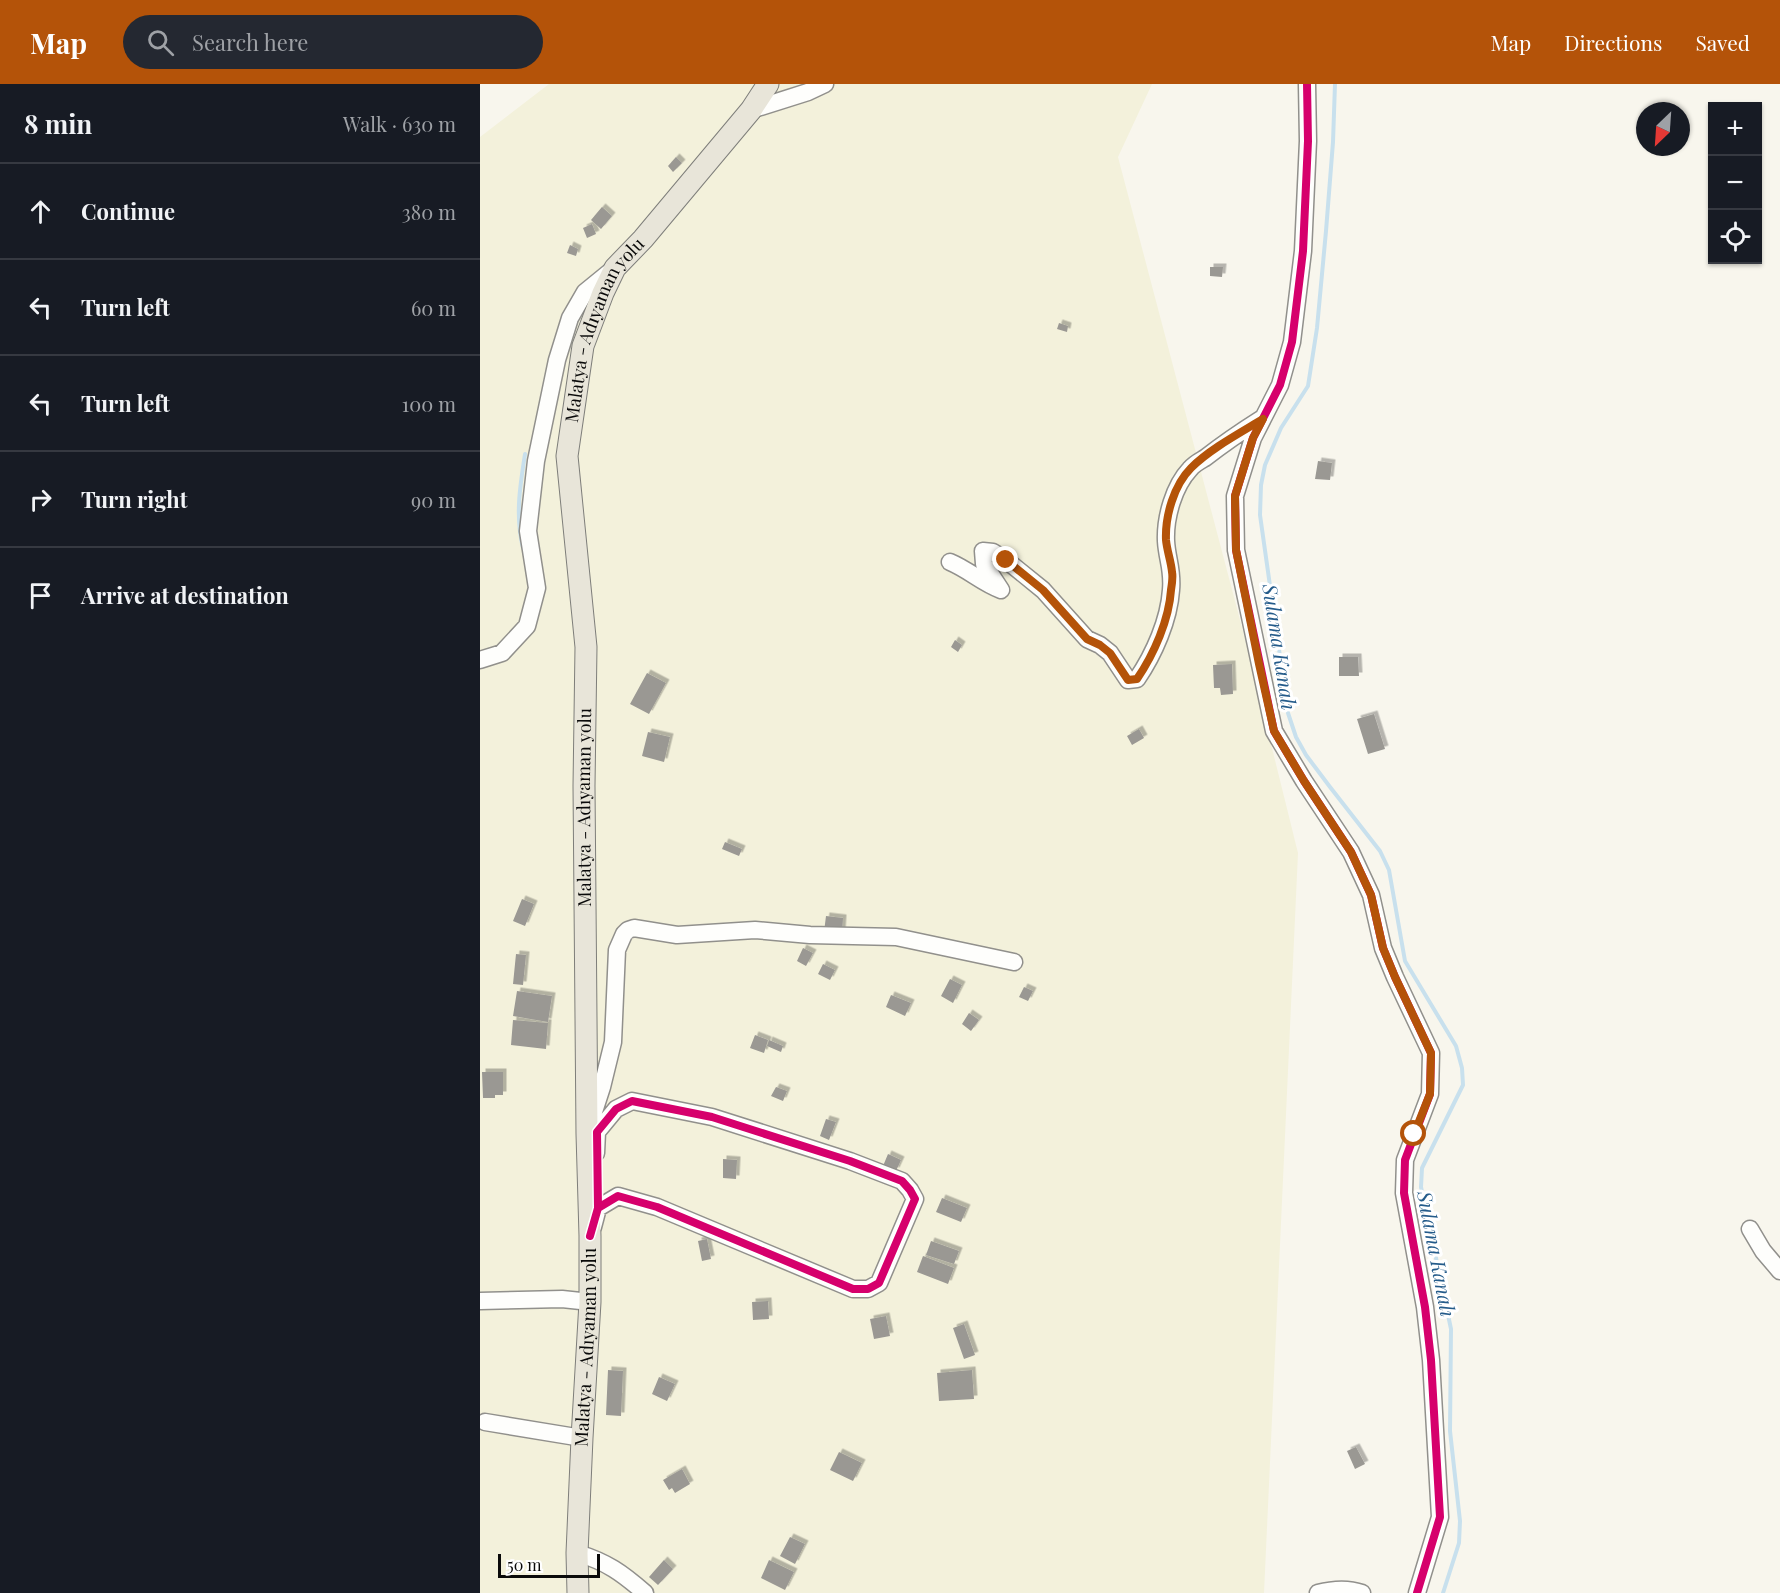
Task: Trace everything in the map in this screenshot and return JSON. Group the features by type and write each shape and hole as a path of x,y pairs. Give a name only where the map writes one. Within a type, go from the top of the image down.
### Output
{"main road":[{"name":"Malatya - Adıyaman yolu","path":"578,1593 577,1553 590,1302 586,1134 584,786 586,647 567,456 583,346 615,268 644,239 751,110 768,84"}],"street":[{"path":"751,110 808,92 825,84"},
{"path":"1307,84 1308,141 1303,251 1292,342 1280,385 1253,438 1235,496 1236,550 1274,731 1351,852 1371,895 1383,948 1431,1053 1430,1094 1405,1160 1404,1193 1425,1307 1431,1360 1440,1518 1417,1593"},
{"path":"480,660 502,652 527,626 537,588 528,531 536,461 557,360 570,318 585,292 615,268"},
{"path":"950,562 1001,590 984,564 983,551 993,552 1043,590 1087,639 1110,653 1128,680 1137,679 1164,624 1171,593 1172,572 1166,540 1169,514 1176,489 1190,468 1227,440 1263,419"},
{"path":"586,1134 602,1087 613,1042 617,950 628,930 634,928 677,935 755,930 810,935 896,937 1014,962"},
{"path":"590,1236 598,1208 597,1132 616,1109 632,1101 712,1117 850,1161 902,1181 915,1199 879,1283 868,1289 854,1289 657,1207 618,1196 598,1208"},
{"path":"1750,1229 1763,1251 1780,1271"},
{"path":"480,1301 562,1299 590,1302"},
{"path":"484,1422 582,1438"},
{"path":"577,1553 594,1558 622,1572 645,1593"},
{"path":"1318,1593 1342,1589 1362,1593"}],"shaded area":[{"path":"549,84 1152,84 1118,157 1244,635 1298,853 1264,1593 480,1593 480,137"}],"building":[{"path":"676,157 682,163 673,172 668,166"},
{"path":"602,207 612,216 601,229 591,220"},
{"path":"592,224 596,234 587,238 583,228"},
{"path":"570,245 578,249 576,256 567,253"},
{"path":"1210,267 1223,267 1222,277 1210,276"},
{"path":"1059,323 1068,326 1067,332 1057,329"},
{"path":"1318,461 1332,463 1330,480 1315,479"},
{"path":"955,640 962,645 958,652 951,647"},
{"path":"1339,657 1358,657 1359,676 1339,676"},
{"path":"1232,664 1233,694 1221,695 1220,688 1214,688 1213,665"},
{"path":"647,673 666,683 649,714 630,704"},
{"path":"1374,714 1385,749 1368,754 1357,719"},
{"path":"1139,729 1144,738 1132,745 1127,736"},
{"path":"648,732 670,737 664,762 642,756"},
{"path":"725,842 742,849 739,856 722,849"},
{"path":"522,899 534,904 525,926 513,921"},
{"path":"826,916 843,918 842,934 824,932"},
{"path":"803,948 813,953 806,966 797,961"},
{"path":"516,954 526,955 523,985 513,984"},
{"path":"823,964 835,970 830,980 818,974"},
{"path":"950,979 962,985 953,1003 941,996"},
{"path":"1024,987 1033,991 1028,1001 1019,997"},
{"path":"517,991 552,996 548,1022 513,1016"},
{"path":"891,995 911,1003 905,1016 886,1007"},
{"path":"969,1013 979,1020 971,1031 962,1024"},
{"path":"513,1020 548,1023 546,1049 511,1045"},
{"path":"755,1035 768,1040 764,1053 750,1048"},
{"path":"769,1040 783,1046 781,1052 767,1046"},
{"path":"482,1072 503,1072 503,1095 483,1098"},
{"path":"776,1087 787,1091 783,1101 771,1096"},
{"path":"826,1119 836,1122 829,1140 820,1136"},
{"path":"888,1154 901,1160 896,1171 883,1166"},
{"path":"723,1159 737,1160 736,1179 723,1178"},
{"path":"942,1198 967,1208 961,1222 936,1212"},
{"path":"707,1239 711,1259 702,1261 698,1241"},
{"path":"931,1241 959,1251 954,1264 926,1255"},
{"path":"923,1256 954,1268 948,1284 917,1272"},
{"path":"768,1301 769,1319 753,1320 752,1302"},
{"path":"886,1316 890,1336 874,1339 870,1319"},
{"path":"964,1324 975,1355 964,1359 953,1328"},
{"path":"608,1370 623,1371 621,1416 606,1415"},
{"path":"972,1370 974,1399 939,1401 937,1373"},
{"path":"659,1377 675,1384 667,1401 652,1394"},
{"path":"1356,1447 1365,1464 1355,1469 1347,1451"},
{"path":"839,1452 862,1463 853,1481 830,1470"},
{"path":"682,1469 690,1484 675,1493 672,1488 669,1490 663,1480"},
{"path":"790,1537 805,1544 795,1564 780,1556"},
{"path":"664,1560 673,1569 658,1585 649,1577"},
{"path":"769,1560 794,1572 785,1590 761,1578"}],"waterway":[{"name":"Sulama Kanalı","path":"1335,84 1326,231 1317,328 1308,386 1281,428 1265,465 1261,485 1260,515 1288,713 1296,737 1306,755 1380,851 1389,870 1405,961 1456,1046 1462,1068 1463,1085 1422,1168 1421,1187 1451,1329 1450,1431 1460,1521 1459,1543 1443,1593"},
{"name":"Sulama Kanalı","path":"523,548 519,513 525,454"}],"cycle path":[{"path":"1307,84 1308,141 1303,251 1292,342 1280,385 1253,438 1235,496 1236,550 1274,731 1351,852 1371,895 1383,948 1431,1053 1430,1094 1405,1160 1404,1193 1425,1307 1431,1360 1440,1517 1417,1593"},
{"path":"590,1236 598,1208 618,1196 657,1207 853,1289 868,1289 879,1283 915,1199 902,1181 850,1161 712,1117 632,1101 616,1109 597,1132 598,1208"}],"route":[{"path":"1006,560 1043,590 1087,639 1110,653 1128,680 1137,679 1164,624 1171,593 1172,572 1166,540 1169,514 1176,489 1190,468 1227,440 1263,419 1253,438 1235,496 1236,550 1259,664 1274,731 1351,852 1371,895 1383,948 1431,1053 1430,1094 1414,1134"}]}
